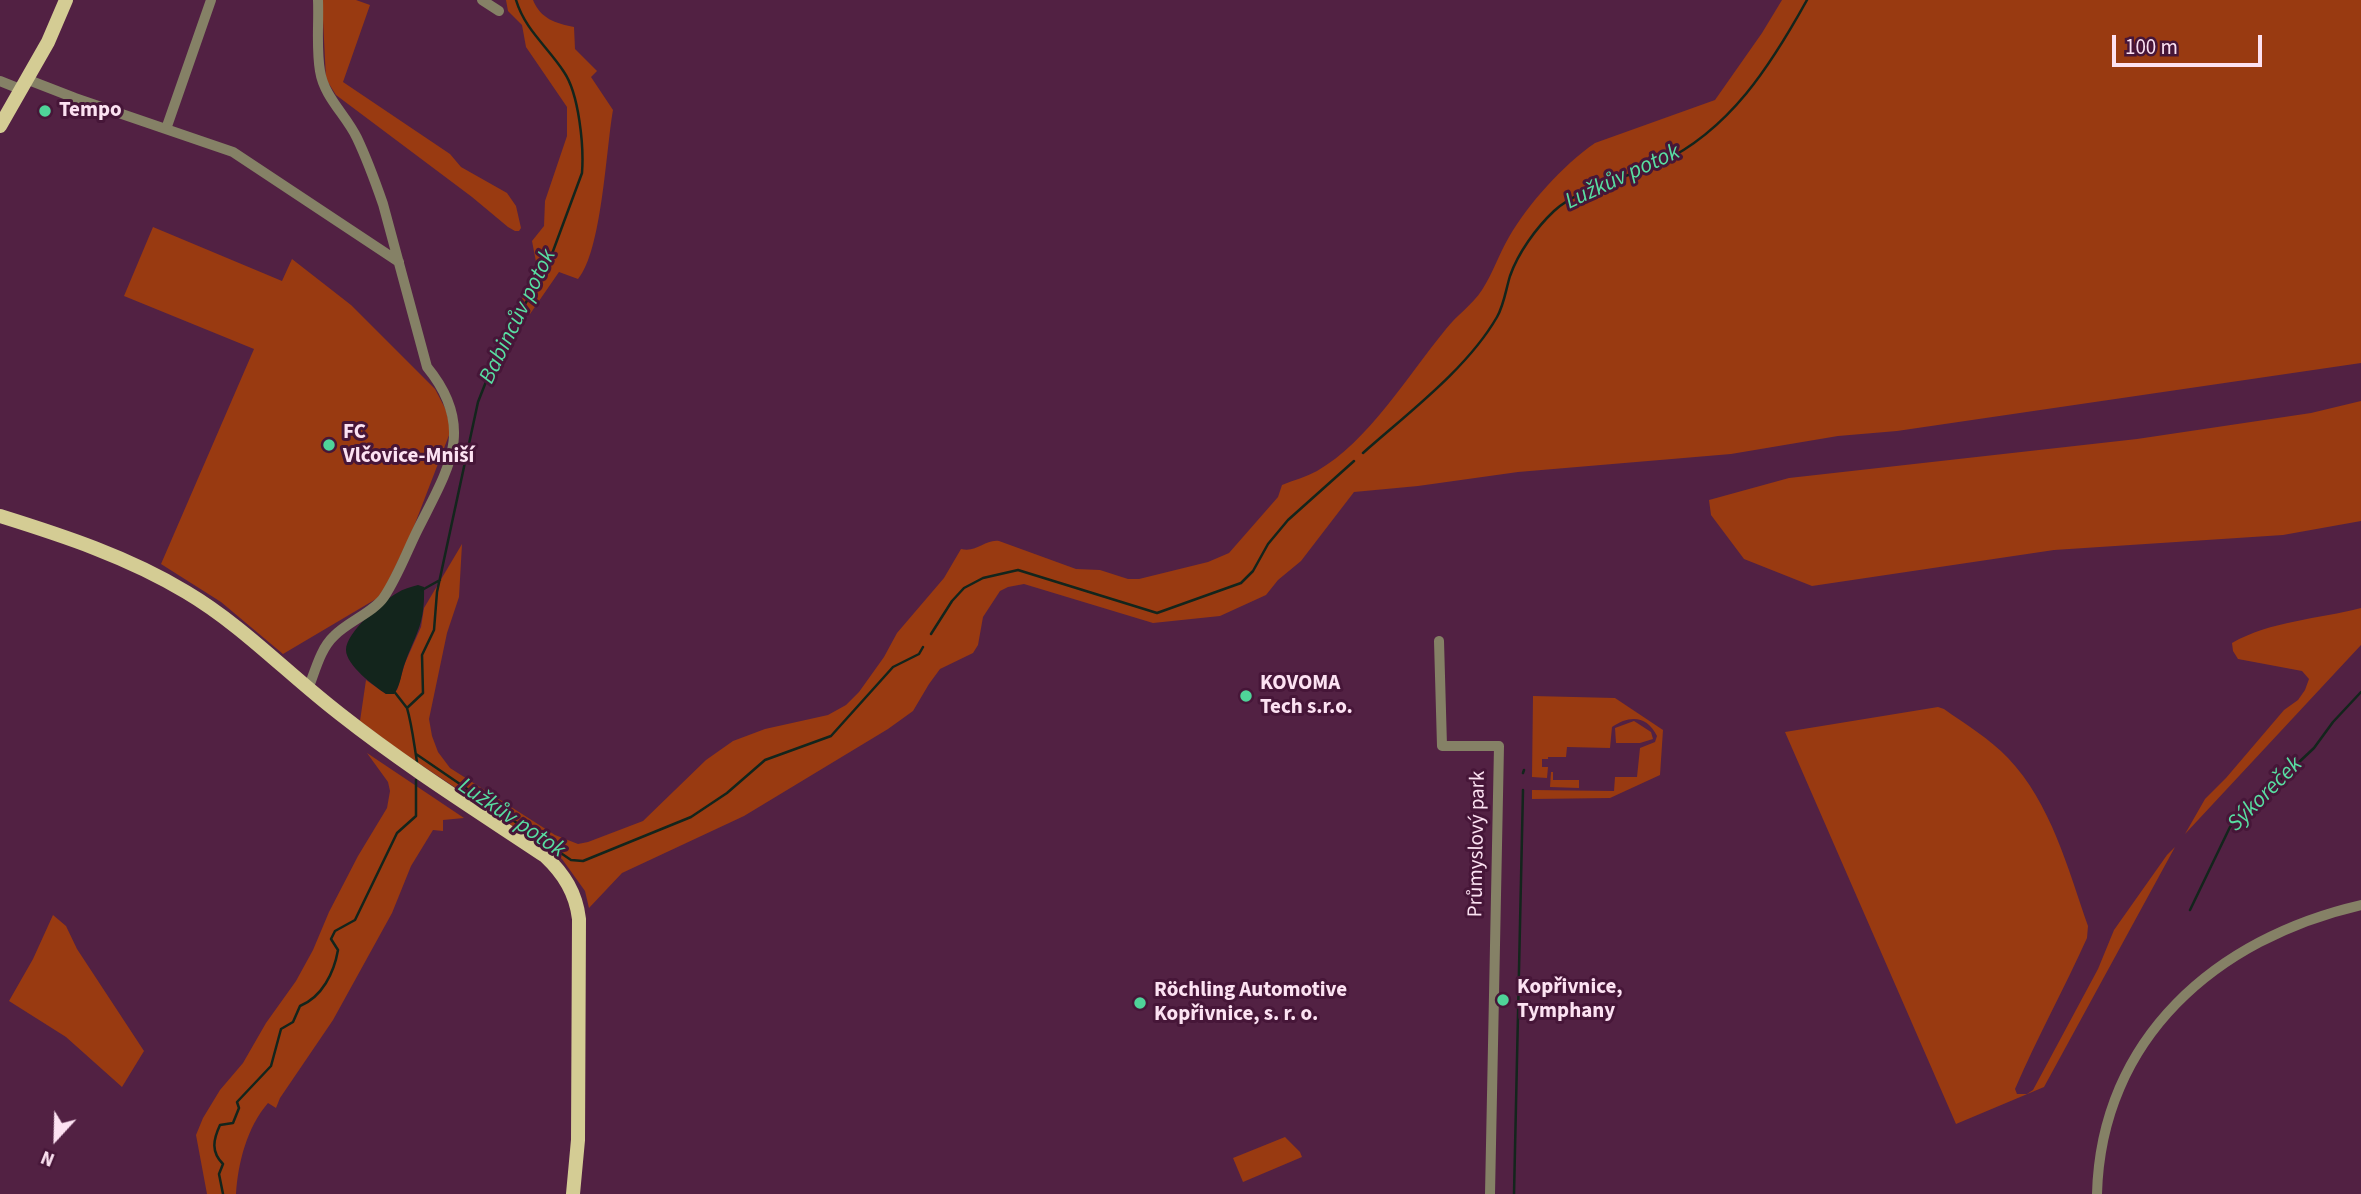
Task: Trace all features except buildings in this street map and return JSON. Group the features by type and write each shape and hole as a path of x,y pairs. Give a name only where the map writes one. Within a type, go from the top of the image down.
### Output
{"main road":[{"path":"0,126 57,26 66,0"},
{"path":"0,516 127,561 188,593 228,622 377,743 545,856 560,870 577,908 580,946 579,1140 573,1194"}],"street":[{"path":"166,129 211,0"},
{"path":"308,689 331,638 383,599 450,462 454,424 452,409 443,386 427,367 383,204 362,149 323,81 319,62 318,0"},
{"path":"482,0 499,11"},
{"path":"0,81 23,84 93,105 239,156 399,262"},
{"name":"Průmyslový park","path":"1438,640 1442,746 1499,746 1490,1194"},
{"path":"2097,1194 2097,1176 2104,1138 2115,1100 2129,1068 2147,1038 2170,1009 2197,983 2261,939 2298,923 2361,905"},
{"name":"Průmyslový park","path":"1486,927 1495,937"}],"shaded area":[{"path":"322,0 356,0 370,5 343,82 450,154 461,167 507,193 516,206 521,228 519,231 508,227 336,95 326,79"},
{"path":"506,0 533,0 540,12 549,19 574,27 575,49 597,71 591,77 613,110 598,224 586,265 578,279 559,272 530,314 519,305 537,267 532,241 544,226 545,201 567,136 567,107 526,47 522,25 508,11"},
{"path":"1782,0 2361,0 2361,363 1897,431 1838,436 1731,454 1518,472 1354,492 1301,561 1278,580 1266,595 1220,616 1153,623 1024,584 1008,587 1000,591 983,617 978,645 973,653 940,669 913,711 744,816 622,873 589,908 585,891 562,859 360,721 366,680 386,694 397,690 405,663 421,627 424,608 462,544 459,597 447,633 429,719 438,752 450,768 555,835 578,844 643,821 706,760 733,741 765,729 828,715 846,705 859,692 884,657 897,633 944,578 961,549 972,549 999,541 1076,569 1100,570 1128,579 1139,579 1208,562 1229,553 1278,497 1282,485 1313,473 1336,458 1387,406 1446,329 1478,295 1517,224 1559,174 1595,143 1715,100"},
{"name":"FC Vlčovice-Mniší","path":"153,227 282,281 292,259 351,305 435,389 446,410 451,430 411,534 381,596 283,654 221,602 161,564 254,349 124,296"},
{"path":"2361,401 2361,521 2283,535 2054,550 1812,586 1744,559 1711,515 1709,500 1789,478 2137,439 2311,413"},
{"path":"418,585 424,587 419,627 400,683 394,694 386,694 362,675 351,662 346,650 348,643 358,626 383,603 399,592"},
{"path":"2361,608 2361,645 2185,834 2205,799 2284,710 2298,700 2309,679 2302,671 2238,659 2232,643 2278,625"},
{"path":"1533,696 1615,698 1663,730 1660,775 1610,798 1532,799 1532,790 1614,791 1615,777 1637,777 1640,748 1655,742 1657,736 1643,721 1625,720 1612,727 1610,748 1567,747 1566,757 1542,759 1542,767 1548,767 1547,778 1532,777"},
{"path":"1938,707 1993,744 2023,776 2036,795 2057,838 2088,926 2087,938 2015,1089 2017,1094 2027,1094 2033,1090 2098,969 2114,930 2175,847 2044,1087 1956,1124 1785,732"},
{"path":"1634,721 1651,732 1653,739 1640,743 1616,743 1615,728"},
{"path":"367,753 464,818 443,820 443,831 433,830 411,866 392,913 333,1020 276,1108 268,1103 254,1123 245,1146 236,1194 207,1194 196,1135 203,1118 220,1090 243,1063 266,1023 296,981 358,856 387,808 390,791 388,782"},
{"path":"1551,772 1553,780 1579,780 1579,788 1550,787"},
{"path":"53,915 66,926 77,949 144,1051 122,1087 66,1037 9,1001 33,959"},
{"path":"1285,1137 1302,1157 1243,1182 1233,1158"}],"waterway":[{"name":"Babincův potok","path":"417,762 407,708 423,693 422,655 434,630 437,592 478,402 502,341 546,270 582,173 579,121 569,82 525,20 516,0"},
{"name":"Lužkův potok","path":"1363,453 1436,390 1470,355 1499,312 1510,276 1528,241 1547,218 1576,196 1660,163 1707,133 1746,94 1779,48 1807,0"},
{"name":"Lužkův potok","path":"931,634 952,601 964,588 983,578 1018,570 1157,613 1241,583 1253,571 1268,544 1288,520 1354,461"},
{"path":"422,590 440,580"},
{"name":"Lužkův potok","path":"416,754 571,860 583,861 691,817 727,793 765,760 831,736 893,667 919,654 923,647"},
{"path":"393,690 407,708"},
{"name":"Sýkoreček","path":"2190,910 2230,827 2314,748 2333,722 2361,692"},
{"name":"Babincův potok","path":"223,1194 219,1174 223,1164 216,1155 214,1146 220,1125 233,1123 239,1108 237,1102 271,1066 281,1029 293,1022 300,1006 315,997 326,983 338,950 331,939 335,931 355,920 397,833 416,816 416,780"},
{"path":"1514,1194 1523,790"}],"place":[{"name":"Tempo","path":"45,111"},
{"name":"FC Vlčovice-Mniší","path":"329,445"},
{"name":"KOVOMA Tech s.r.o.","path":"1246,696"},
{"name":"Kopřivnice, Tymphany","path":"1503,1000"},
{"name":"Röchling Automotive Kopřivnice, s. r. o.","path":"1140,1003"}]}
